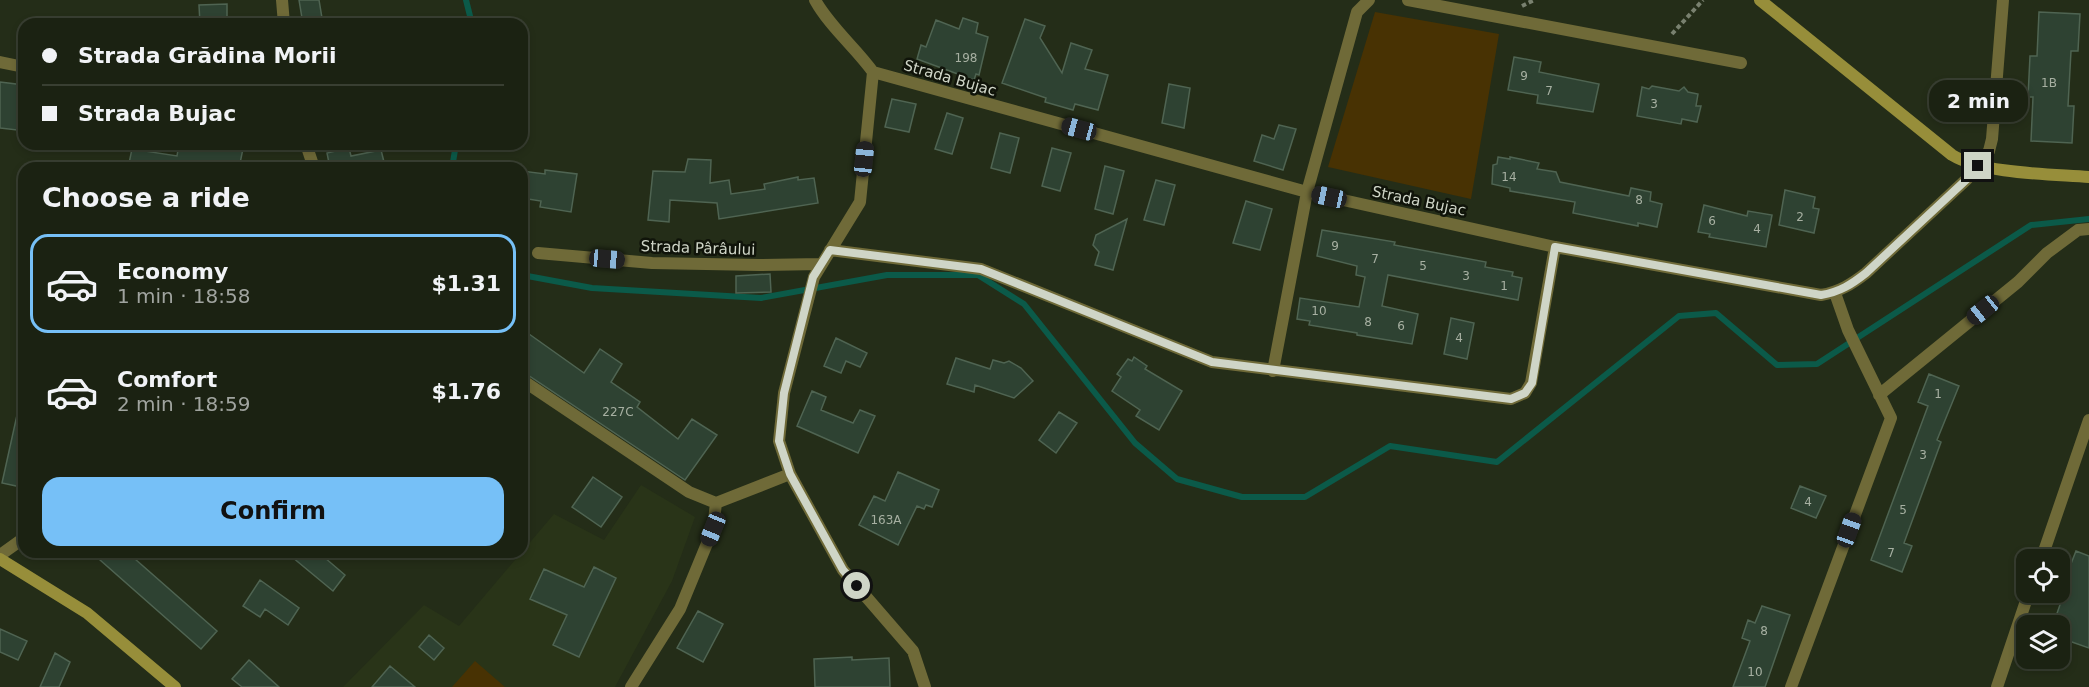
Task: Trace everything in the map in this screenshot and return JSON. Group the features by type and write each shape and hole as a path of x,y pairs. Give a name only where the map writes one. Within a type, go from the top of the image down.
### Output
{"street":[{"path":"282,0 284,18"},
{"path":"815,0 825,19 858,52 873,72 860,202 813,277 784,393 779,441 790,474 843,570 913,651 925,687"},
{"path":"1273,371 1307,192 1357,12 1369,0"},
{"path":"1408,0 1741,63"},
{"path":"1760,0 1952,155 1964,162 1978,166 2089,177"},
{"path":"1791,687 1891,418 1848,330 1835,293 1866,273 1967,179 1989,151 1992,139 2003,0"},
{"path":"0,62 18,66"},
{"name":"Strada Bujac","path":"873,72 1307,192 1555,247 1821,295 1835,293"},
{"path":"1879,395 2018,282 2047,253 2078,230 2089,229"},
{"path":"830,250 981,269 1212,362 1511,399 1525,393 1532,383 1555,247"},
{"name":"Strada Pârâului","path":"538,253 652,263 821,264"},
{"path":"528,384 689,492 716,503 790,474"},
{"path":"2045,549 2089,420"},
{"path":"631,687 680,609 713,529 716,503"},
{"path":"18,543 0,557 87,612 175,687"},
{"path":"1997,687 2025,603"}],"path":[{"path":"1659,48 1703,0"}],"shaded area":[{"path":"1375,12 1499,34 1471,199 1328,167"},
{"path":"641,485 695,517 672,581 615,687 343,687 424,605 459,626 517,558 528,558 528,545 554,514 604,540"},
{"path":"475,661 505,687 452,687"}],"building":[{"path":"299,0 319,0 322,18 302,18"},
{"path":"227,4 227,18 200,18 199,5"},
{"path":"2039,12 2080,14 2078,51 2071,51 2068,106 2074,106 2072,143 2031,141 2033,97 2028,97 2030,56 2037,56"},
{"path":"963,18 978,23 976,33 988,37 979,75 976,74 974,80 917,59 921,45 926,47 936,20 959,29"},
{"path":"1025,19 1045,26 1040,38 1062,73 1071,43 1092,50 1085,69 1108,75 1098,110 1075,104 1073,110 1045,102 1046,98 1002,83"},
{"path":"1514,57 1541,62 1539,72 1599,84 1593,112 1537,103 1538,95 1508,90"},
{"path":"0,82 18,84 17,130 0,128"},
{"path":"1169,84 1190,88 1184,128 1162,123"},
{"path":"1652,86 1679,91 1684,87 1688,92 1698,94 1696,106 1701,106 1697,122 1682,119 1681,124 1637,116 1642,87 1649,89"},
{"path":"892,99 916,104 909,132 885,127"},
{"path":"947,113 963,118 952,154 935,149"},
{"path":"1279,125 1296,129 1283,170 1254,161 1262,135 1274,139"},
{"path":"1000,133 1019,138 1010,173 991,168"},
{"path":"1052,148 1071,153 1060,191 1042,186"},
{"path":"132,150 177,156 178,150 243,150 240,162 129,162"},
{"path":"350,150 351,156 381,150 384,162 329,162 327,153"},
{"path":"1498,157 1539,163 1537,169 1556,172 1560,182 1629,196 1631,188 1651,192 1650,201 1662,204 1657,227 1638,223 1638,226 1573,213 1575,202 1510,191 1510,188 1492,184 1493,165 1497,164"},
{"path":"688,159 711,160 710,183 729,180 731,194 765,189 764,184 798,177 798,180 814,178 818,203 719,219 717,203 670,200 669,222 648,220 653,171 685,172"},
{"path":"1105,166 1124,171 1113,214 1095,209"},
{"path":"545,170 577,174 571,212 540,207 541,201 528,199 528,172 545,174"},
{"path":"1156,180 1175,185 1164,225 1144,220"},
{"path":"1785,190 1815,197 1813,208 1819,209 1814,233 1779,225"},
{"path":"1246,201 1272,209 1260,250 1233,243"},
{"path":"1704,205 1747,216 1748,211 1772,215 1766,247 1709,237 1710,234 1698,232"},
{"path":"1127,219 1113,270 1095,265 1099,252 1093,245 1096,235"},
{"path":"1322,230 1395,242 1394,245 1486,262 1485,267 1513,272 1512,276 1522,278 1518,300 1388,275 1382,306 1418,314 1412,344 1309,325 1310,321 1297,319 1300,298 1359,307 1365,277 1356,275 1357,266 1317,256"},
{"path":"770,274 771,292 736,293 736,276"},
{"path":"1451,318 1474,323 1467,359 1444,354"},
{"path":"528,333 584,373 600,349 622,364 611,382 640,402 637,407 678,439 692,419 717,435 685,480 528,375"},
{"path":"836,338 867,353 860,367 846,361 841,373 824,366"},
{"path":"1134,357 1147,366 1145,369 1182,391 1159,430 1136,416 1140,410 1112,391 1121,377 1117,374 1128,359 1132,361"},
{"path":"956,358 990,369 993,360 1004,363 1009,361 1021,368 1033,381 1014,398 975,385 974,392 947,384"},
{"path":"1929,374 1959,386 1937,440 1941,442 1904,543 1912,546 1902,572 1871,560 1928,406 1918,402"},
{"path":"812,391 826,397 821,410 853,423 860,410 875,416 858,453 797,426"},
{"path":"1059,412 1077,423 1056,453 1039,440"},
{"path":"17,415 18,415 18,486 2,483"},
{"path":"898,472 939,490 932,507 926,505 924,509 917,506 898,545 859,525 874,496 885,501"},
{"path":"593,477 622,497 601,527 572,507"},
{"path":"1800,486 1826,496 1816,518 1791,508"},
{"path":"2076,551 2089,556 2089,648 2070,641 2070,615 2056,615 2061,603 2070,603 2070,566"},
{"path":"98,558 134,558 217,631 201,649"},
{"path":"293,558 325,558 345,575 333,591"},
{"path":"594,567 616,578 579,657 553,645 567,615 530,599 544,569 584,587"},
{"path":"260,580 299,608 288,625 265,609 260,617 243,606"},
{"path":"1762,606 1790,615 1765,687 1733,687 1750,641 1742,638 1748,620 1755,623"},
{"path":"698,611 723,624 703,662 677,648"},
{"path":"0,629 27,641 18,660 0,652"},
{"path":"429,635 444,648 434,660 419,647"},
{"path":"55,653 70,662 59,687 40,687"},
{"path":"852,657 852,660 889,658 890,687 815,687 814,659"},
{"path":"249,660 279,687 242,687 232,679"},
{"path":"390,666 415,687 372,687"}],"waterway":[{"path":"466,0 470,18"},
{"path":"453,162 455,150"},
{"path":"528,276 592,288 761,298 887,275 978,275 1024,304 1135,443 1177,479 1242,497 1305,497 1390,446 1497,462 1679,316 1716,313 1777,365 1817,364 2031,225 2089,219"}],"route":[{"path":"857,586 843,570 790,474 779,441 784,393 813,277 830,250 981,269 1212,362 1511,399 1525,393 1532,383 1555,247 1821,295 1835,293 1866,273 1967,179 1978,166"}]}
